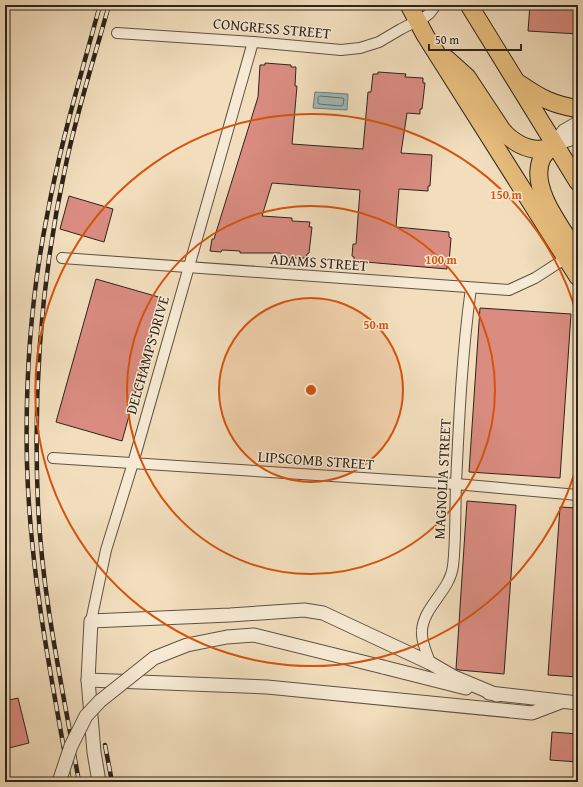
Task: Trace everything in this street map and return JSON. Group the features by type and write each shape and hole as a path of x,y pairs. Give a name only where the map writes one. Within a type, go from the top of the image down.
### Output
{"highway":[{"path":"410,5 417,21 430,43 572,256"},
{"path":"469,5 578,182"},
{"path":"430,43 467,77 502,130 509,138 524,146 536,149 544,149 554,144"},
{"path":"516,82 541,98 559,105 578,108"},
{"path":"554,144 544,155 540,163 540,188 572,256 578,277"}],"street":[{"name":"CONGRESS STREET","path":"117,32 341,50 360,48 379,42 430,13 436,5"},
{"name":"DELCHAMPS DRIVE","path":"99,782 94,752 88,680 91,621 106,550 133,463 253,42"},
{"path":"554,144 564,131 578,123"},
{"path":"554,144 578,136"},
{"name":"ADAMS STREET","path":"62,258 509,290 535,278 572,256"},
{"name":"MAGNOLIA STREET","path":"430,663 423,642 422,631 424,622 446,588 453,566 456,484 466,326 471,288"},
{"name":"LIPSCOMB STREET","path":"53,458 456,484 578,495"},
{"path":"91,621 304,610 323,613 430,663 454,677 497,695"},
{"path":"59,782 71,746 86,716 100,701 154,658 187,645 227,637 254,635 383,667 444,684 497,695 578,703"},
{"path":"88,680 267,687 532,713 561,702"}],"water":[{"path":"315,92 348,94 347,110 313,108"}],"building":[{"path":"530,5 578,5 578,34 528,31"},
{"path":"265,63 291,65 291,67 296,67 295,86 297,86 292,144 363,149 368,92 371,92 373,74 378,74 378,72 406,74 405,77 423,78 423,83 425,83 422,109 420,109 420,114 407,113 401,153 432,155 430,186 428,186 428,191 399,189 396,227 449,232 449,237 451,238 449,263 447,263 447,269 354,261 354,257 352,256 353,244 356,244 360,190 272,183 262,216 292,218 292,221 310,222 309,227 312,227 309,253 307,254 306,258 283,258 280,253 240,253 240,251 222,250 221,252 210,251 212,239 214,239 258,97 260,65 265,65"},
{"path":"69,196 113,209 104,242 60,229"},
{"path":"96,279 162,298 122,441 56,422"},
{"path":"480,308 571,314 560,478 469,472"},
{"path":"467,501 516,505 504,674 456,669"},
{"path":"560,507 578,508 578,677 548,675"},
{"path":"18,698 29,743 5,749 5,701"},
{"path":"552,732 578,734 578,762 550,760"}],"railway":[{"path":"70,782 42,624 32,544 27,464 28,371 33,308 41,246 52,189 64,136 100,5"},
{"path":"79,782 54,643 40,539 37,462 38,378 45,294 57,210 74,128 109,5"},
{"path":"105,745 112,782"}]}
